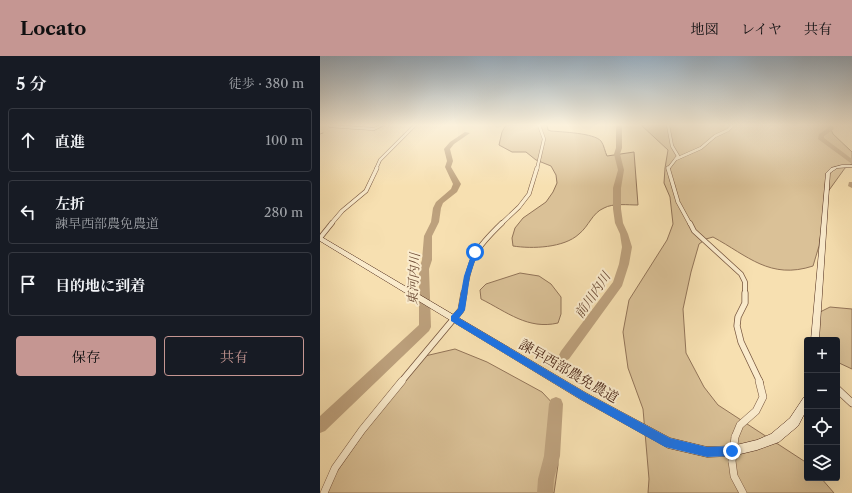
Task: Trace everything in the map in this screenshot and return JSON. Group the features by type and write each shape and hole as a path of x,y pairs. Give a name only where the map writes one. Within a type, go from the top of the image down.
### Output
{"street":[{"path":"320,238 342,211 366,191 380,160 395,145"},
{"path":"324,493 335,468 362,430 461,310 467,276 475,252 482,242 519,207 529,194 538,168 543,145"},
{"path":"672,145 678,156 668,168 668,174 678,202 694,231 731,264 741,274 745,282 745,303 738,317 737,326 741,342 759,379 763,397 756,411 740,425 735,437 732,461 734,476 743,493"},
{"path":"674,159 704,145"},
{"path":"815,337 826,186 830,170 843,166 852,166"},
{"name":"諫早西部農免農道","path":"320,238 583,396 668,443 684,448 707,452 732,451 775,438 794,422 804,405"},
{"path":"840,392 852,403"}],"shaded area":[{"path":"500,145 603,145 607,156 634,152 638,205 608,206 596,213 573,239 557,245 538,247 513,246 512,238 515,228 523,218 546,202 557,183 556,175 551,166 536,160 526,152 512,152"},
{"path":"663,145 845,145 852,152 852,164 845,168 827,193 819,246 813,266 798,270 772,268 760,264 713,237 706,239 699,244 683,309 686,353 704,387 718,405 804,461 804,481 824,481 834,493 648,493 649,479 643,409 628,368 623,332 629,300 667,240 673,224 670,197 664,183 668,150"},
{"path":"520,273 539,276 551,284 561,297 561,314 558,323 547,325 527,322 481,299 480,290 486,284"},
{"path":"830,307 852,309 852,369 840,363 840,337 815,337 816,314"},
{"path":"455,349 487,362 542,392 557,408 558,465 554,493 322,493 384,404 425,356"}],"waterway":[{"name":"東河内川","path":"320,426 425,327 424,269 427,260 428,236 435,222 437,208 440,202 454,190 457,184 448,167 450,161 447,149 450,145"},
{"name":"前川内川","path":"565,355 618,283 624,264 627,247 624,234 619,223 617,209 617,188 621,170 617,154 619,145"},
{"path":"830,145 852,162"},
{"name":"前川内川","path":"545,493 546,479 552,456 556,404"}],"route":[{"path":"475,252 467,276 461,310 454,319 583,396 668,443 684,448 707,452 732,451"}]}
